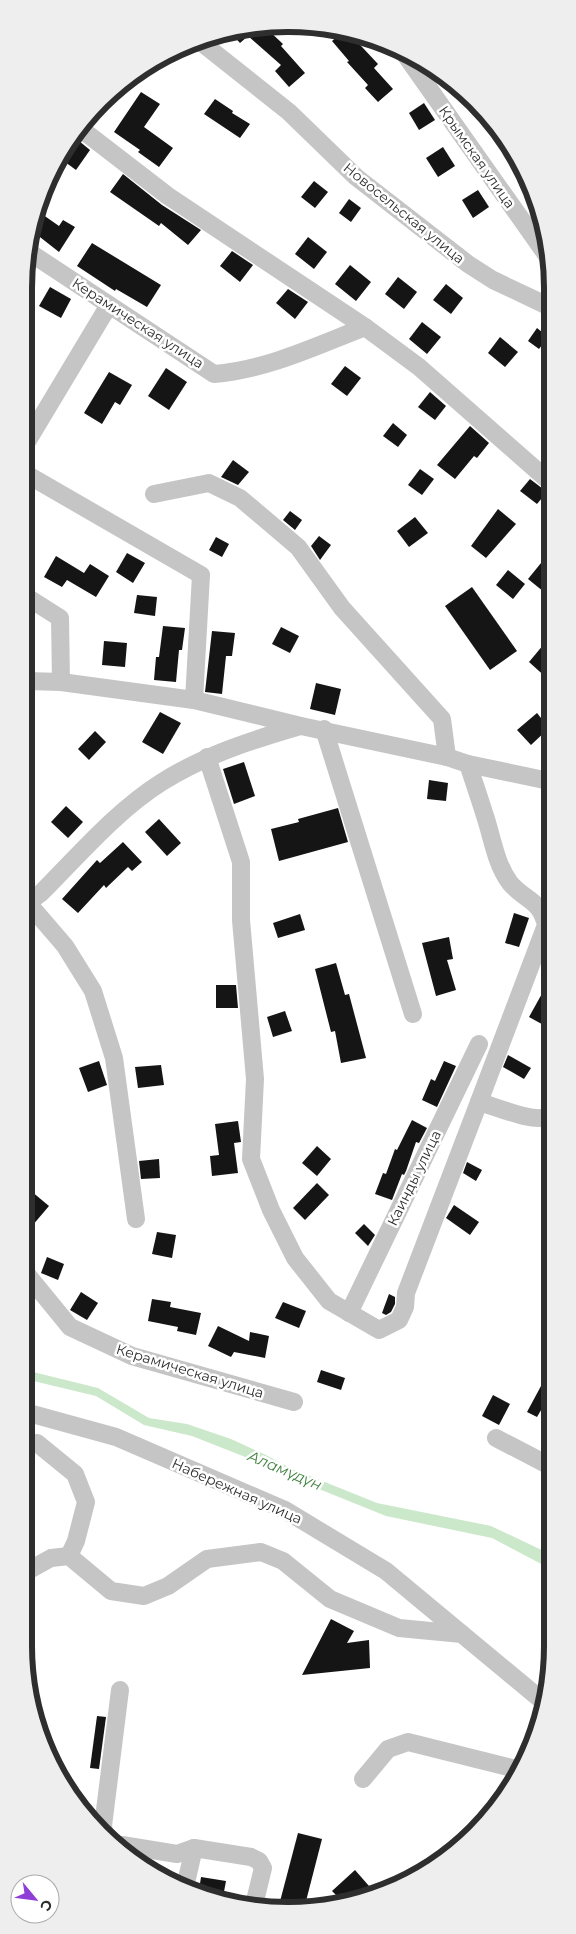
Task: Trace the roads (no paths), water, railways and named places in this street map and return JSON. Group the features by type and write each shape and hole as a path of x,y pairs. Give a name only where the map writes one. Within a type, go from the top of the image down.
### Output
{"street":[{"name":"Новосельская улица","path":"206,46 289,112 356,177 468,264 493,280 544,304"},
{"name":"Крымская улица","path":"413,65 540,246"},
{"path":"85,132 168,196 365,327 420,367 544,477"},
{"name":"Керамическая улица","path":"35,256 214,374 237,372 298,354 365,327"},
{"path":"32,433 109,305"},
{"path":"32,477 200,575 194,700"},
{"path":"154,494 209,483 240,498 298,547 342,608 442,718 447,757"},
{"path":"32,600 60,618 61,682"},
{"path":"32,680 61,682 194,700 544,781"},
{"path":"32,896 120,813 162,782 207,758 259,738 300,726"},
{"path":"324,729 414,1014"},
{"path":"207,758 241,862 241,920 255,1079 251,1159 271,1210 295,1258 329,1301 379,1330 399,1320 405,1307 406,1293 544,930"},
{"path":"468,764 498,862 511,883 539,906 544,916"},
{"path":"32,901 65,946 93,991 114,1058 136,1218"},
{"name":"Каинды улица","path":"349,1313 478,1044"},
{"path":"479,1102 531,1118 544,1119"},
{"name":"Керамическая улица","path":"32,1281 70,1327 132,1356 294,1402"},
{"name":"Набережная улица","path":"32,1414 116,1438 285,1510 386,1570 539,1698"},
{"path":"496,1438 544,1464"},
{"path":"37,1443 75,1474 86,1502 76,1540 69,1556"},
{"path":"32,1569 51,1558 69,1556 111,1591 144,1596 168,1586 207,1559 261,1552 283,1561 330,1599 399,1628 462,1634"},
{"path":"103,1823 120,1690"},
{"path":"363,1778 388,1749 408,1742 512,1768"},
{"path":"129,1846 177,1854 194,1848 251,1857 260,1861 264,1868 256,1899"},
{"path":"187,1880 194,1848"}],"water":[{"name":"Аламүдүн","path":"32,1372 98,1388 149,1418 187,1424 231,1439 290,1468 377,1503 491,1526 544,1551 544,1565 492,1538 386,1516 192,1436 144,1425 96,1396 32,1381"}]}
